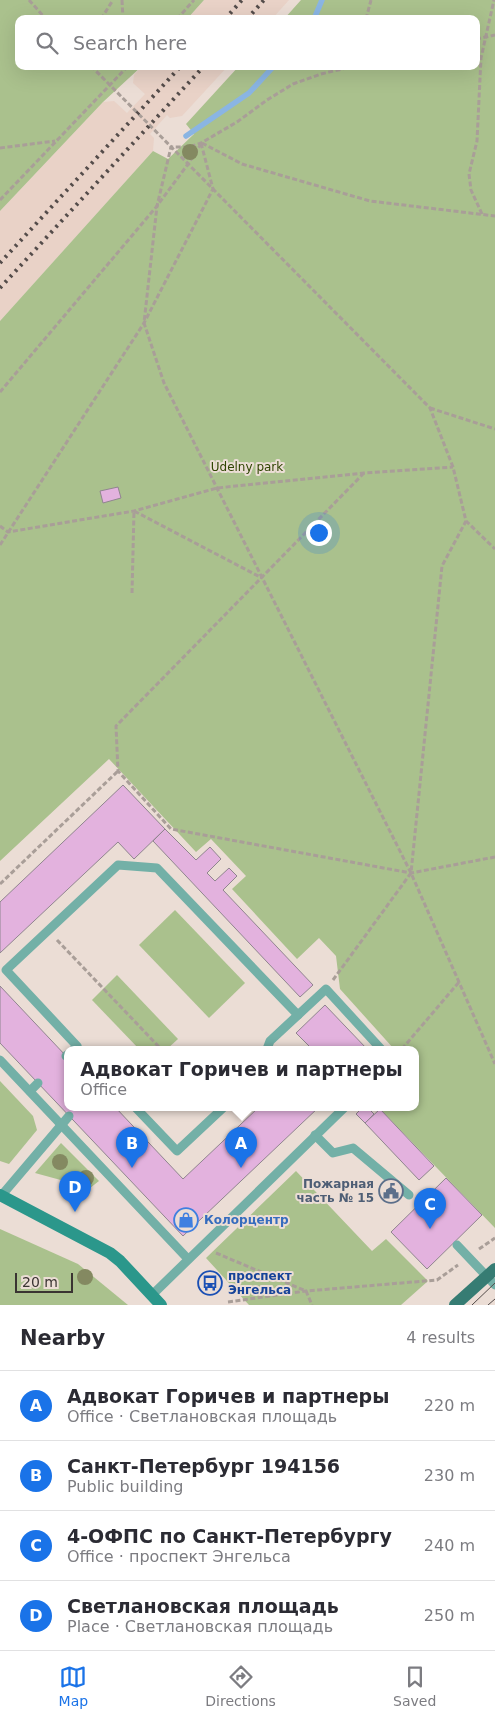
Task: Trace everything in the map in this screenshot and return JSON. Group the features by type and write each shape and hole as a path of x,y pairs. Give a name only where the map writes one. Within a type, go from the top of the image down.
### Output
{"main road":[{"path":"0,1196 110,1252 161,1305"},
{"path":"455,1305 492,1277"}],"lane":[{"path":"75,1046 6,970 118,865 157,868 298,1014"},
{"path":"268,1046 270,1041 326,990 378,1046"},
{"path":"0,1060 188,1259"},
{"path":"30,1091 38,1083"},
{"path":"139,1111 177,1151 220,1111"},
{"path":"152,1295 341,1111"},
{"path":"0,1196 61,1124 70,1116"},
{"path":"315,1135 333,1153 354,1148 410,1195"},
{"path":"457,1245 492,1277"}],"path":[{"path":"29,0 42,15"},
{"path":"104,15 113,0"},
{"path":"122,0 123,15"},
{"path":"181,15 194,0"},
{"path":"367,15 371,0"},
{"path":"482,215 471,190 469,174 477,141 481,58 494,0"},
{"path":"480,38 495,35"},
{"path":"95,70 430,408 453,467 466,521 495,549"},
{"path":"0,200 124,70"},
{"path":"171,147 189,147 201,143 237,122 266,100 293,84 339,70"},
{"path":"0,148 55,141"},
{"path":"201,143 242,164 370,201 495,216"},
{"path":"0,392 157,206 201,143"},
{"path":"0,545 144,323 213,189 201,143"},
{"path":"171,147 157,206 144,323 164,383 411,873 495,1064"},
{"path":"430,408 495,429"},
{"path":"0,526 8,532 134,511 217,488 364,473 453,467"},
{"path":"364,473 116,726 118,771 171,829 411,873 495,857"},
{"path":"134,511 262,578"},
{"path":"132,593 134,511"},
{"path":"326,990 411,873 442,566 466,521"},
{"path":"0,884 118,771"},
{"path":"48,931 158,1046"},
{"path":"405,1046 459,982"},
{"path":"201,1246 306,1291 312,1305"},
{"path":"228,1302 306,1291 437,1280"}],"shaded area":[{"path":"204,0 289,0 276,15 191,15"},
{"path":"138,70 224,70 182,116 170,118 167,115 150,134 154,138 153,151 0,321 0,211 103,102 114,101 127,113 145,94 133,83 134,75"}],"green space":[{"path":"0,0 204,0 191,15 15,15 15,70 138,70 103,102 0,211"},
{"name":"Udelny park","path":"301,0 495,0 495,1228 382,1111 419,1111 419,1046 391,1046 340,989 336,956 319,938 297,959 232,889 246,876 211,839 196,852 109,759 0,861 0,321 153,151 168,159 194,134 186,124 235,70 480,70 480,15 288,15"},
{"path":"175,910 245,983 209,1018 139,945"},
{"path":"117,975 178,1039 170,1046 136,1046 92,1000"},
{"path":"0,1081 33,1116 37,1130 9,1164 0,1161"},
{"path":"61,1143 99,1181 90,1188 35,1173"},
{"path":"296,1171 372,1251 386,1239 428,1281 401,1305 249,1305 206,1258"},
{"path":"0,1229 78,1264 128,1305 0,1305"}],"building":[{"path":"118,487 121,498 103,503 100,491"},
{"path":"123,785 165,829 134,859 118,842 0,953 0,902"},
{"path":"165,829 196,860 210,847 221,859 207,873 215,881 229,868 237,876 223,890 313,985 300,997 153,841"},
{"path":"0,986 64,1054 64,1110 0,1043"},
{"path":"325,1005 364,1046 309,1046 296,1033"},
{"path":"64,1111 119,1111 183,1179 255,1111 315,1111 183,1236"},
{"path":"359,1111 371,1111 374,1114 365,1123 356,1114"},
{"path":"378,1111 382,1111 434,1166 419,1180 365,1123"},
{"path":"446,1178 482,1215 427,1269 391,1232"}],"waterway":[{"path":"316,15 322,0"},
{"path":"186,136 249,93 270,70"}],"tram line":[{"path":"472,1305 495,1283"},
{"path":"488,1305 495,1299"}],"railway":[{"path":"229,15 242,0"},
{"path":"251,15 264,0"},
{"path":"0,263 177,70"},
{"path":"0,288 200,70"}],"place":[{"name":"Санкт-Петербург 194156","path":"132,1168"},
{"name":"Адвокат Горичев и партнеры","path":"241,1168"},
{"name":"Пожарная часть № 15","path":"391,1191"},
{"name":"Светлановская площадь","path":"75,1212"},
{"name":"Колорцентр","path":"186,1220"},
{"name":"4-ОФПС по Санкт-Петербургу","path":"430,1229"},
{"name":"проспект Энгельса","path":"210,1283"}]}
